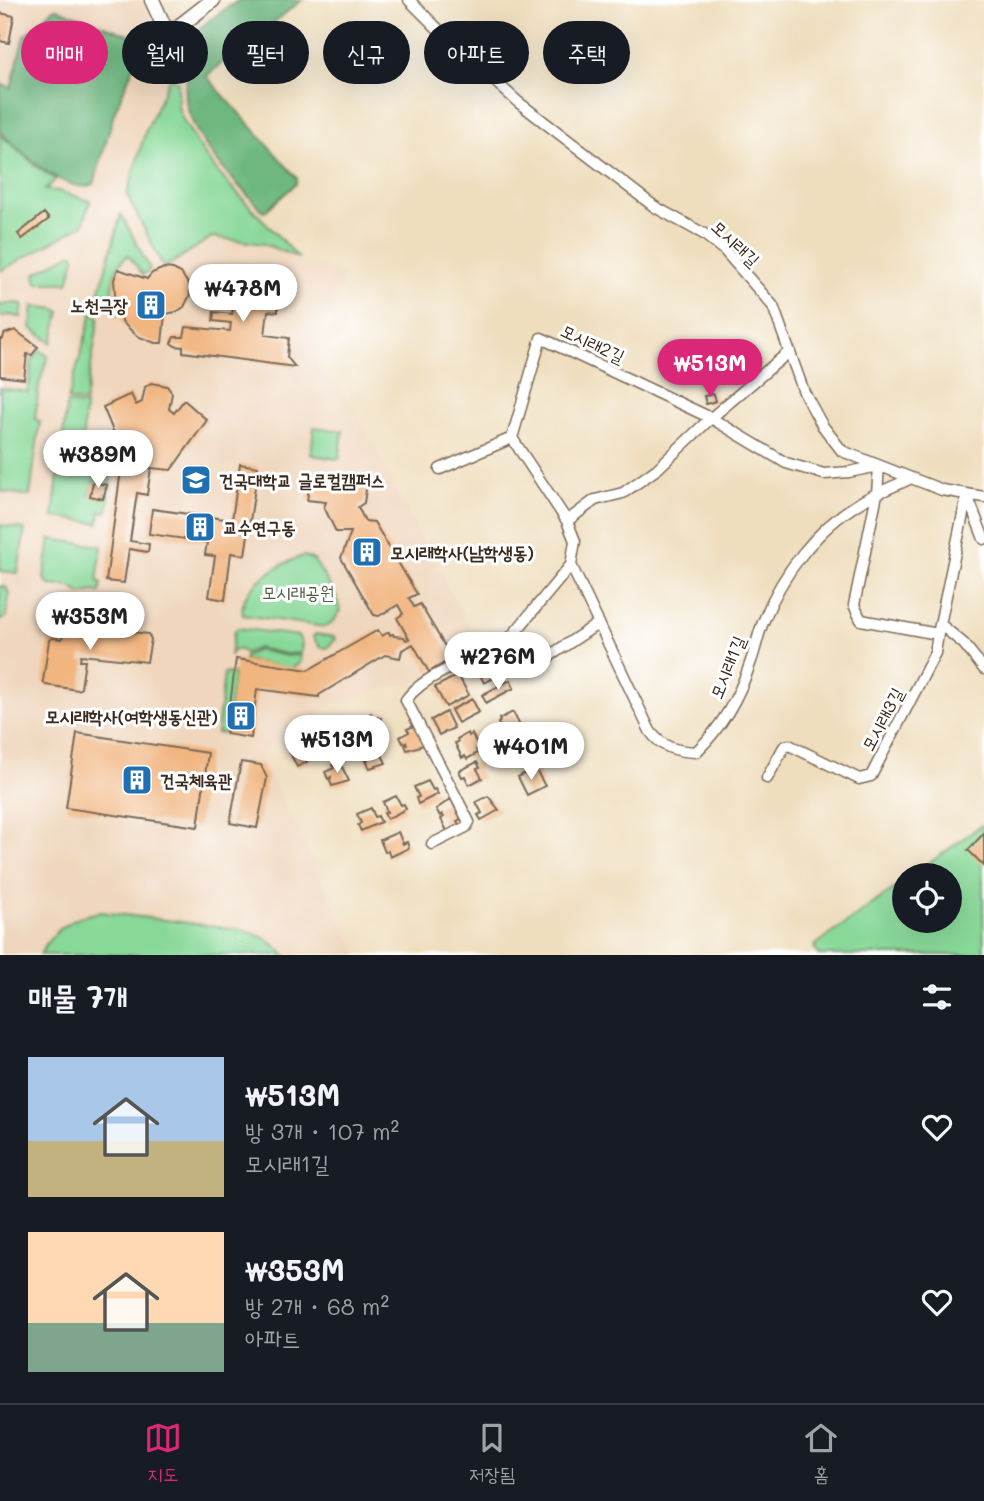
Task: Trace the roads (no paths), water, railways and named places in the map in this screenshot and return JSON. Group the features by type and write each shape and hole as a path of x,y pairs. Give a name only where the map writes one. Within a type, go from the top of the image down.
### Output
{"street":[{"path":"152,0 167,35 213,0"},
{"name":"모시래길","path":"410,0 449,40 518,102 655,207 704,234 725,251 773,306 804,392 822,425 842,451 942,490 984,497"},
{"name":"모시래2길","path":"512,438 541,338 712,418 786,463 824,474 878,467"},
{"path":"440,469 512,438 567,521 595,500 622,493 657,469 790,351"},
{"path":"878,467 877,494 854,605 861,620 939,629 964,643 984,669"},
{"name":"모시래1길","path":"567,521 576,541 571,565 650,730 658,743 677,751 696,752 710,738 730,709 776,593 802,555 828,526 860,503 909,479"},
{"path":"967,495 984,539"},
{"name":"모시래3길","path":"767,778 784,747 789,745 859,779 871,776 935,653 967,495"},
{"path":"432,844 466,827 469,822 406,700 414,688 456,666 502,648 571,565"},
{"path":"502,648 542,661 599,623"}],"place":[{"name":"노천극장","path":"151,305"},
{"name":"건국대학교 글로컬캠퍼스","path":"196,480"},
{"name":"교수연구동","path":"200,527"},
{"name":"모시래학사(남학생동)","path":"367,552"},
{"name":"모시래학사(여학생동신관)","path":"241,716"},
{"name":"건국체육관","path":"137,780"}],"park label":[{"name":"모시래공원","path":"298,592"}]}
